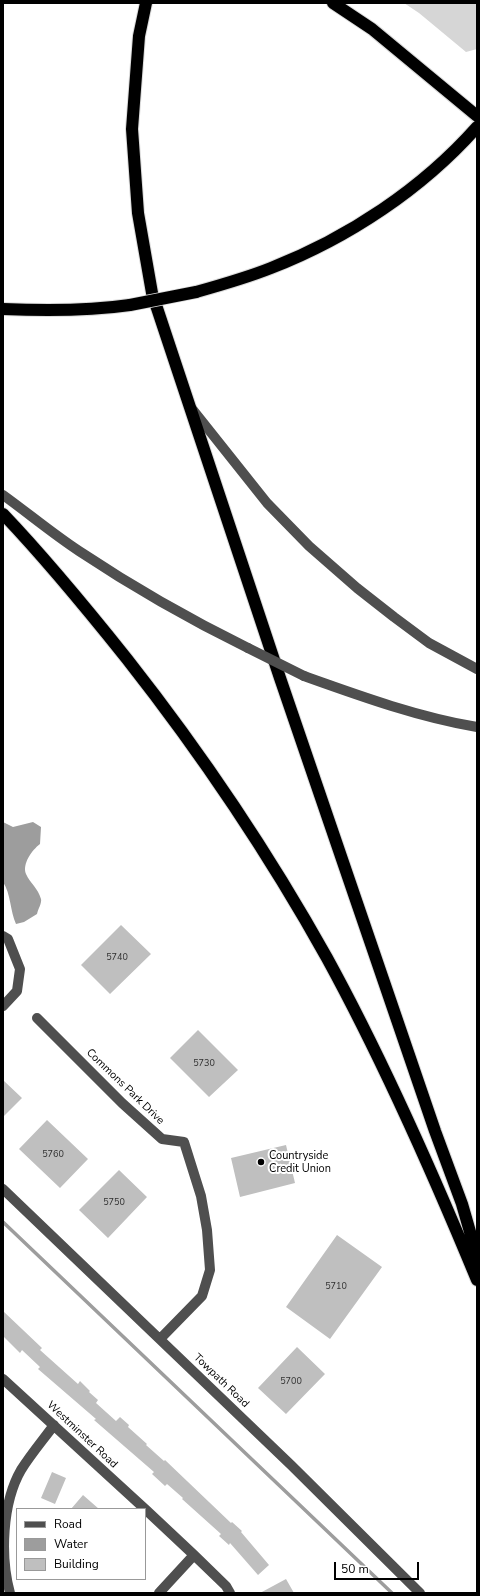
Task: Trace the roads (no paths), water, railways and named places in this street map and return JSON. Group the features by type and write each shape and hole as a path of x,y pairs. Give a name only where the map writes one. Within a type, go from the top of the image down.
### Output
{"highway":[{"path":"146,3 139,36 132,129 138,213 152,293 288,701 435,1131 462,1204 477,1256"},
{"path":"333,3 372,29 477,116"},
{"path":"3,309 64,311 101,309 130,305 196,292 271,268 334,239 401,196 432,171 466,140 477,127"},
{"path":"3,514 81,601 164,706 213,776 265,855 327,958 400,1101 477,1280"}],"street":[{"path":"191,409 267,503 309,546 357,588 396,619 429,643 477,669"},
{"path":"3,495 77,550 117,576 203,626 304,676 348,692 418,713 477,727"},
{"path":"3,936 8,939 20,969 17,992 3,1006"},
{"name":"Commons Park Drive","path":"37,1018 122,1103 162,1139 184,1142 201,1196 207,1230 210,1270 202,1296 160,1339"},
{"name":"Towpath Road","path":"3,1189 291,1465 420,1593"},
{"name":"Westminster Road","path":"3,1379 144,1508"},
{"path":"10,1593 6,1579 3,1546 9,1502 20,1471 54,1425"},
{"name":"Westminster Road","path":"146,1510 226,1586 230,1593"},
{"path":"159,1593 194,1555"}],"water":[{"path":"3,822 13,827 33,822 41,827 40,844 28,858 25,870 26,874 40,895 41,902 37,914 24,922 16,924 8,892 3,882"}],"waterway":[{"path":"3,1222 392,1593"}],"place":[{"name":"Countryside Credit Union","path":"261,1162"}]}
